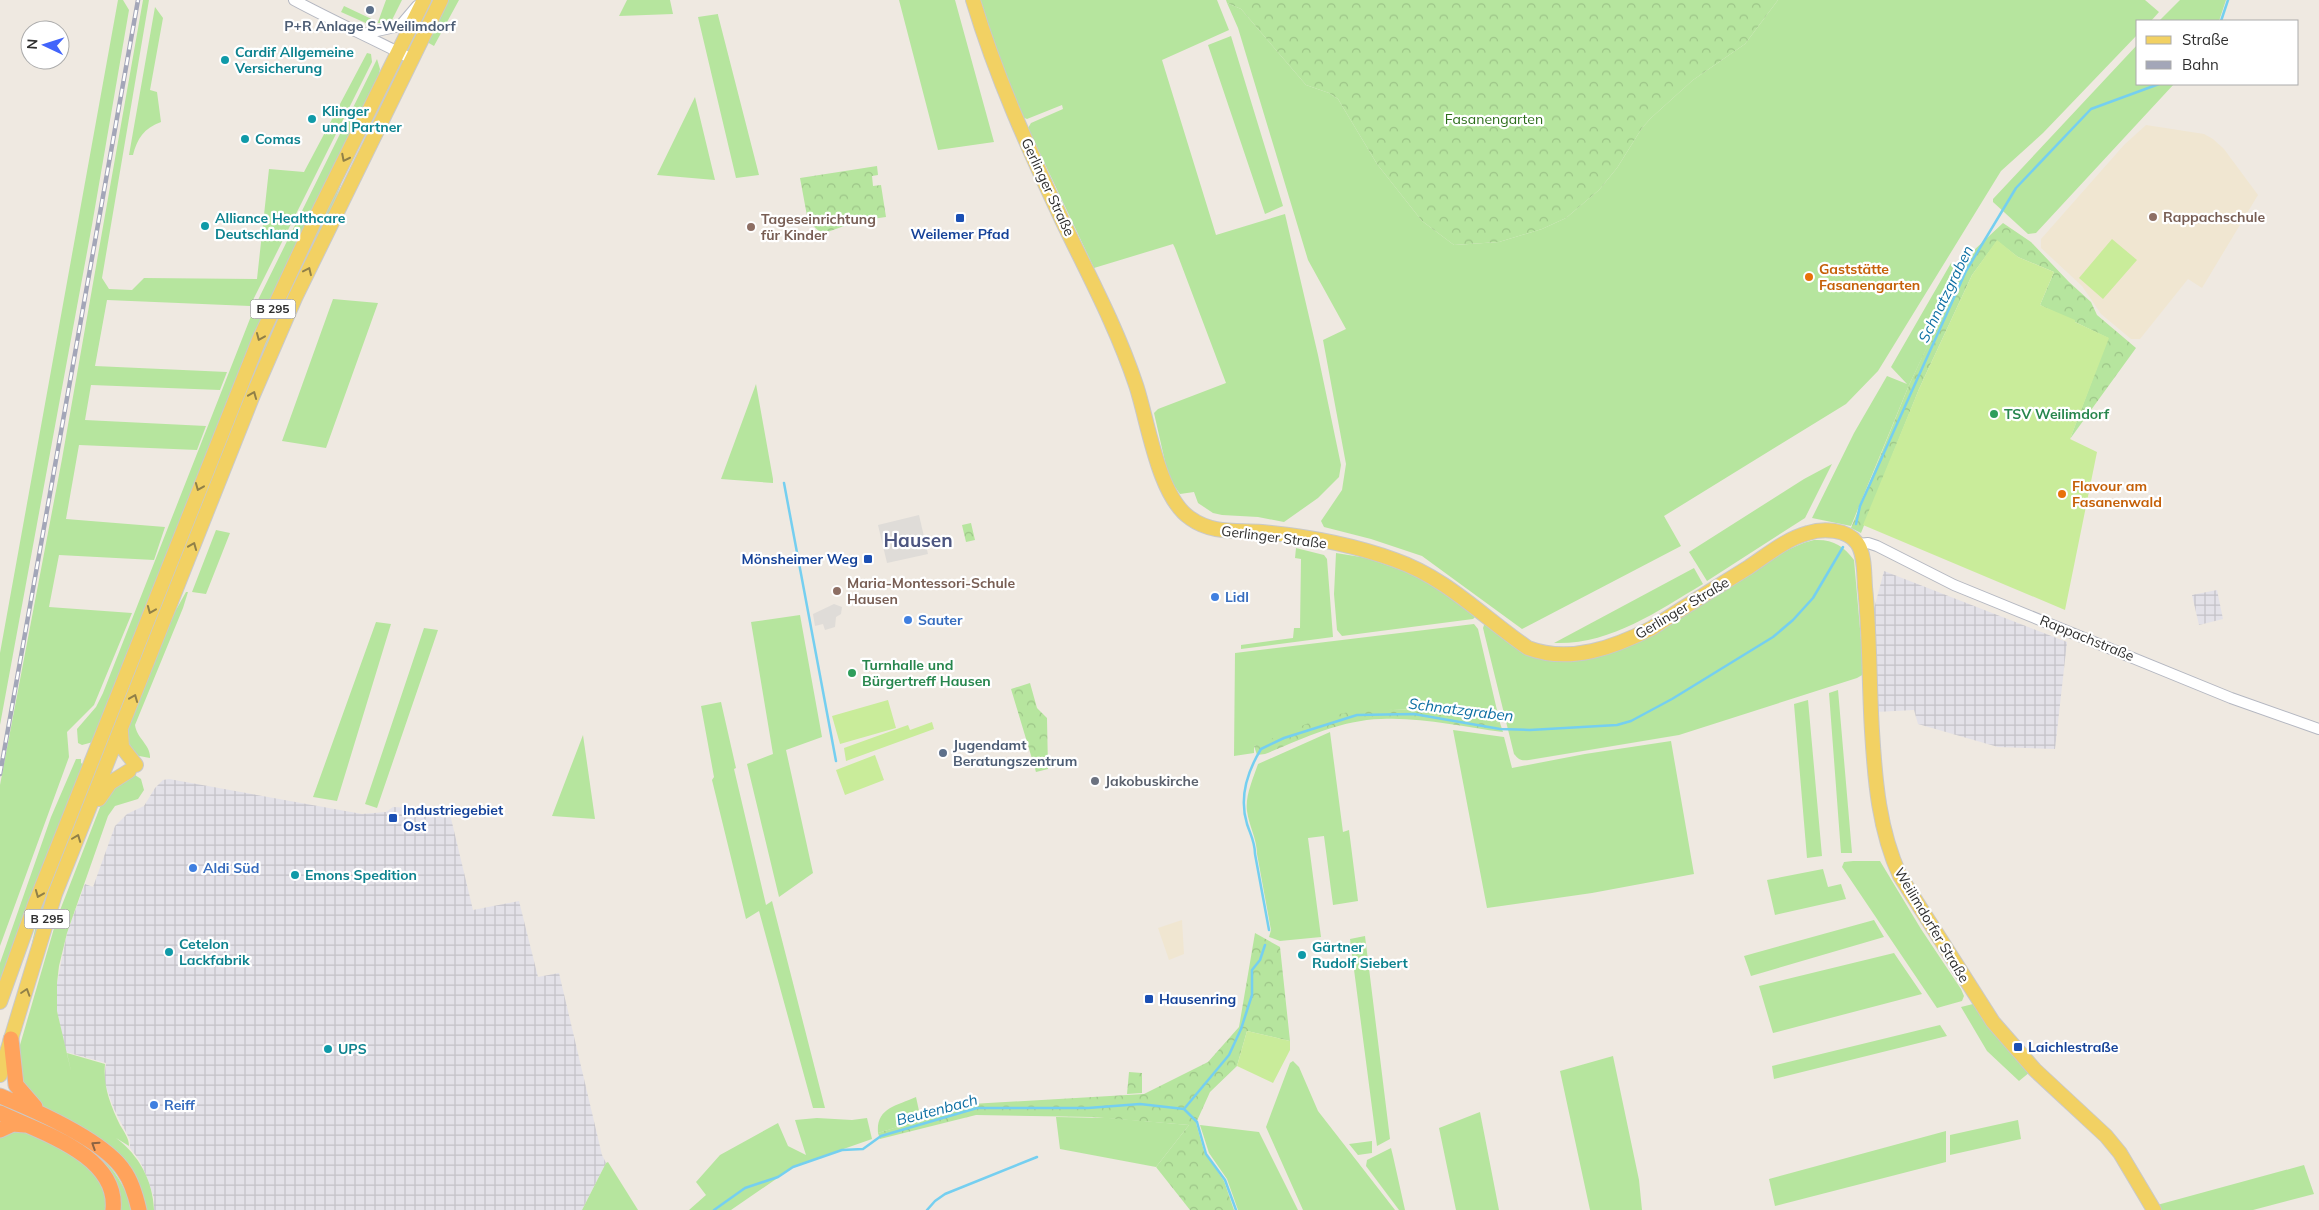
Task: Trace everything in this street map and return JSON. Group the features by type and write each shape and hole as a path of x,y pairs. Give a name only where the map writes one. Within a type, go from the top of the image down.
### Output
{"highway":[{"path":"11,1038 16,1085 42,1114"},
{"path":"0,1096 42,1114 91,1142 118,1163 129,1180 139,1210"},
{"path":"0,1113 28,1125 81,1154 98,1166 110,1183 113,1196 113,1210"},
{"path":"0,1130 13,1124 28,1125"}],"main road":[{"name":"B 295","path":"0,1002 38,895 259,340 308,233 424,0"},
{"name":"B 295","path":"0,1075 34,967 48,913 273,347 320,244 441,0"},
{"name":"Gerlinger Straße","path":"973,0 996,72 1045,183 1122,345 1136,385 1164,484 1179,509 1197,522 1221,531 1262,532 1330,543 1395,560 1436,579 1528,648 1541,653 1556,655 1604,648 1630,639 1652,628 1781,546 1809,532 1842,532 1853,538 1858,544"},
{"name":"Weilimdorfer Straße","path":"1858,544 1862,556 1868,623 1872,731 1877,790 1881,821 1890,854 1900,876 1993,1022 2035,1070 2106,1136 2120,1153 2154,1210"},
{"path":"92,803 98,800 110,783 133,768 122,747 121,728"}],"street":[{"path":"294,0 333,22 363,34 412,60"},
{"path":"363,34 400,26 424,0"},
{"name":"Rappachstraße","path":"1858,544 1868,543 1877,546 1954,584 2075,632 2231,698 2319,729"}],"shaded area":[{"name":"Rappachschule","path":"2146,125 2204,134 2213,139 2224,149 2258,195 2202,288 2188,279 2140,339 2131,339 2101,314 2082,286 2041,248 2041,239 2124,145"},
{"path":"919,515 928,554 887,563 878,525"},
{"path":"1884,571 2067,642 2055,749 1998,747 1918,724 1914,710 1876,712 1874,609"},
{"path":"2217,590 2223,619 2199,625 2192,595"},
{"path":"834,604 842,607 841,614 836,617 835,627 825,630 823,624 815,626 813,614"},
{"path":"169,779 362,814 386,812 393,807 449,810 473,910 519,901 538,977 559,973 602,1155 606,1163 582,1210 154,1210 154,1198 148,1180 140,1161 130,1148 130,1140 114,1109 104,1081 106,1063 66,1052 57,1011 57,983 67,933 85,884 93,887 115,826 127,814 144,806 155,788 163,780"},
{"path":"1182,920 1184,954 1169,960 1158,928"}],"green space":[{"path":"118,0 123,0 129,10 92,225 0,725 0,653"},
{"path":"143,0 149,0 102,278 109,289 132,290 144,278 257,279 269,169 304,172 367,53 371,54 372,62 250,306 107,300 95,366 227,372 220,390 91,385 85,420 206,426 197,450 79,445 66,519 165,527 154,560 59,555 49,607 132,613 94,705 67,732 69,757 0,946 0,785 62,459"},
{"path":"386,0 402,0 391,22 368,24 341,12 344,6 378,22"},
{"path":"446,0 459,0 434,46 427,42"},
{"path":"627,0 670,0 673,14 619,16"},
{"path":"899,0 955,0 994,142 938,150"},
{"path":"973,0 1217,0 1229,30 1162,60 1216,235 1285,214 1318,355 1341,465 1339,477 1318,498 1284,522 1258,517 1213,513 1198,503 1194,492 1180,494 1171,481 1154,413 1158,409 1226,383 1175,248 1173,244 1094,268 1028,128 1031,123 1063,109 1062,105 1027,119 1022,117"},
{"name":"Fasanengarten","path":"1226,0 1778,0 1745,44 1693,80 1651,118 1642,128 1617,168 1599,190 1566,218 1542,229 1499,242 1454,245 1422,221 1377,164 1338,99 1329,93 1306,85 1241,9 1227,3"},
{"path":"1778,0 2145,0 2159,12 2152,20 2136,20 2136,36 2043,133 2001,171 1878,371 1846,404 1664,516 1681,546 1522,629 1422,556 1371,539 1324,527 1321,521 1342,490 1346,464 1323,340 1346,329 1308,260 1238,28 1227,3 1241,9 1306,85 1329,93 1338,99 1377,164 1422,221 1454,245 1499,242 1542,229 1566,218 1599,190 1617,168 1642,128 1651,118 1693,80 1745,44"},
{"path":"2180,0 2226,0 2219,20 2160,20"},
{"path":"155,7 163,18 150,90 157,92 161,122 150,127 142,135 133,155 129,155"},
{"path":"718,14 759,175 736,178 698,17"},
{"path":"1231,36 1283,206 1265,214 1208,45"},
{"path":"2136,46 2136,85 2173,85 2036,233 2028,234 1993,202 1993,199"},
{"path":"377,59 380,69 378,78 93,742 82,745 78,743 77,729 96,707 103,693 255,306"},
{"path":"695,97 715,180 657,175"},
{"path":"877,166 878,175 872,176 873,186 881,185 886,217 858,221 822,234 808,221 800,178"},
{"path":"339,183 341,184 330,213 146,655 142,654 150,625 252,370"},
{"path":"2003,223 2031,242 2091,302 2097,315 2136,348 2070,439 2108,338 2040,305 2054,272 2018,257 1997,241 1972,275 1919,389 1861,533 1851,528 1909,385 1962,272 1956,267"},
{"path":"2112,239 2137,260 2103,299 2079,278"},
{"name":"TSV Weilimdorf","path":"1997,240 2018,257 2054,272 2040,305 2075,320 2075,322 2109,338 2070,439 2097,452 2065,610 1863,525 1919,389 1972,275"},
{"path":"1951,263 1963,272 1909,385 1851,526 1812,518 1854,433 1887,376 1907,384 1891,367"},
{"path":"333,299 378,303 326,448 282,441"},
{"path":"756,384 773,483 721,479"},
{"path":"1832,464 1805,518 1707,581 1689,552 1804,479"},
{"path":"971,523 975,540 966,542 962,525"},
{"path":"216,530 230,533 206,594 192,592"},
{"path":"1814,540 1837,544 1854,560 1864,674 1857,678 1679,735 1529,760 1520,760 1514,754 1483,628 1485,622 1530,656 1558,661 1587,659 1616,650 1646,637 1702,604 1765,563 1798,545"},
{"path":"1296,548 1324,555 1327,559 1333,637 1241,649 1241,645 1293,638 1294,628 1300,628 1301,559 1295,558"},
{"path":"1336,553 1367,558 1423,578 1476,616 1473,619 1342,636 1337,630 1334,594"},
{"path":"1694,568 1703,584 1650,616 1613,633 1594,639 1554,643"},
{"path":"186,592 188,592 183,608 135,725 138,734 150,753 150,758 134,755 125,740 126,729 167,626"},
{"path":"800,615 822,737 786,750 813,873 779,897 747,764 773,754 751,622"},
{"path":"376,622 391,624 337,801 313,797"},
{"path":"1474,624 1478,629 1500,723 1419,710 1393,709 1254,746 1254,753 1234,756 1235,653"},
{"path":"424,628 438,630 377,808 365,804"},
{"path":"1030,683 1037,708 1047,718 1048,769 1036,772 1011,689"},
{"path":"1838,690 1852,853 1841,853 1829,693"},
{"path":"888,700 896,728 840,744 832,716"},
{"path":"1808,700 1822,856 1807,858 1794,704"},
{"path":"721,702 736,768 734,769 766,905 772,901 825,1108 813,1108 759,911 746,919 712,780 714,777 701,706"},
{"path":"1393,709 1460,715 1487,720 1500,723 1503,732 1427,721 1381,719 1366,720 1336,727 1265,754 1257,755 1254,746 1318,719 1353,711"},
{"path":"932,722 934,729 846,761 844,748 908,725 910,730"},
{"path":"1453,730 1504,737 1512,768 1585,754 1671,741 1694,874 1592,893 1487,908"},
{"path":"1330,732 1343,832 1349,830 1358,901 1333,905 1324,836 1308,838 1321,937 1280,941 1269,937 1271,930 1256,843 1247,811 1248,793 1258,764"},
{"path":"583,735 595,819 552,816"},
{"path":"875,755 884,780 845,795 836,770"},
{"path":"76,759 81,759 81,763 84,765 0,988 0,963 51,817"},
{"path":"93,771 98,774 0,1058 0,1050 28,962 40,906"},
{"path":"135,775 141,779 144,790 138,799 115,806 108,816 67,933 59,966 57,1011 71,1071 67,1053 105,1064 105,1080 110,1102 129,1146 116,1138 132,1152 148,1179 154,1210 144,1210 140,1188 127,1162 104,1141 34,1101 28,1095 18,1068 20,1045 57,918 104,797 128,776"},
{"path":"1880,861 1921,929 1961,989 1964,996 1962,1001 1937,1008 1842,867 1844,862"},
{"path":"1823,869 1828,887 1841,884 1846,899 1775,915 1767,880"},
{"path":"1874,920 1884,937 1751,976 1744,956"},
{"path":"1255,933 1280,947 1290,1041 1247,1031 1237,1066 1210,1092 1196,1123 1204,1151 1224,1181 1234,1210 1190,1210 1156,1167 1189,1125 1092,1117 976,1115 880,1139 878,1133 971,1104 1144,1094 1208,1062 1239,1027"},
{"path":"1365,936 1390,1139 1377,1146 1350,939"},
{"path":"1894,953 1922,994 1773,1033 1759,986"},
{"path":"1973,1004 2030,1072 2019,1081 1987,1051 1961,1007"},
{"path":"1940,1025 1947,1036 1774,1079 1772,1066"},
{"path":"1247,1031 1290,1041 1290,1050 1273,1083 1237,1066"},
{"path":"1613,1056 1639,1180 1642,1210 1590,1210 1560,1071"},
{"path":"1293,1061 1299,1067 1318,1111 1395,1210 1303,1210 1266,1127 1290,1063"},
{"path":"1129,1072 1142,1073 1142,1093 1127,1094"},
{"path":"916,1097 921,1120 878,1133 880,1118 884,1113"},
{"path":"18,1109 97,1154 110,1166 119,1179 133,1210 118,1210 113,1180 16,1115"},
{"path":"1480,1112 1499,1210 1456,1210 1439,1128"},
{"path":"1056,1117 1109,1118 1189,1125 1156,1167 1060,1149"},
{"path":"817,1118 852,1120 867,1118 872,1139 795,1166 731,1210 689,1210 706,1195 696,1182 720,1155 778,1123 788,1146 806,1155 795,1120"},
{"path":"2018,1120 2021,1139 1950,1155 1950,1135"},
{"path":"1200,1125 1259,1132 1298,1210 1238,1210 1227,1179 1209,1153"},
{"path":"21,1130 27,1131 81,1159 106,1188 109,1210 0,1210 0,1137"},
{"path":"1946,1131 1946,1162 1775,1206 1769,1179"},
{"path":"1372,1141 1372,1153 1358,1155 1349,1144"},
{"path":"1391,1148 1405,1210 1399,1210 1366,1166 1367,1160"},
{"path":"608,1162 638,1210 582,1210"},
{"path":"2304,1165 2314,1194 2253,1210 2160,1210 2157,1205"}],"waterway":[{"name":"Schnatzgraben","path":"2221,20 2228,0"},
{"name":"Schnatzgraben","path":"1856,524 1860,506 1966,271 2016,188 2091,109 2156,85"},
{"path":"784,483 836,761"},
{"name":"Schnatzgraben","path":"1269,930 1254,846 1247,824 1244,805 1248,776 1261,749 1284,738 1357,715 1414,714 1500,729 1530,730 1617,725 1631,721 1672,699 1773,637 1793,620 1813,598 1843,547"},
{"name":"Schnatzgraben","path":"1184,1109 1229,1055 1241,1029 1252,995 1252,970 1260,960 1265,945"},
{"name":"Beutenbach","path":"714,1210 745,1188 778,1177 793,1167 842,1150 863,1149 881,1136 977,1108 1088,1108 1140,1104 1184,1109"},
{"path":"1184,1109 1197,1122 1206,1154 1225,1180 1236,1210"},
{"path":"927,1210 945,1194 1037,1157"}],"railway":[{"path":"0,774 138,0"}],"place":[{"name":"P+R Anlage S-Weilimdorf","path":"370,10"},
{"name":"Cardif Allgemeine Versicherung","path":"225,60"},
{"name":"Klinger und Partner","path":"312,119"},
{"name":"Comas","path":"245,139"},
{"name":"Rappachschule","path":"2153,217"},
{"name":"Weilemer Pfad","path":"960,218"},
{"name":"Alliance Healthcare Deutschland","path":"205,226"},
{"name":"Tageseinrichtung für Kinder","path":"751,227"},
{"name":"Gaststätte Fasanengarten","path":"1809,277"},
{"name":"TSV Weilimdorf","path":"1994,414"},
{"name":"Flavour am Fasanenwald","path":"2062,494"},
{"name":"Mönsheimer Weg","path":"868,559"},
{"name":"Maria-Montessori-Schule Hausen","path":"837,591"},
{"name":"Lidl","path":"1215,597"},
{"name":"Sauter","path":"908,620"},
{"name":"Turnhalle und Bürgertreff Hausen","path":"852,673"},
{"name":"Jugendamt Beratungszentrum","path":"943,753"},
{"name":"Jakobuskirche","path":"1095,781"},
{"name":"Industriegebiet Ost","path":"393,818"},
{"name":"Aldi Süd","path":"193,868"},
{"name":"Emons Spedition","path":"295,875"},
{"name":"Cetelon Lackfabrik","path":"169,952"},
{"name":"Gärtner Rudolf Siebert","path":"1302,955"},
{"name":"Hausenring","path":"1149,999"},
{"name":"Laichlestraße","path":"2018,1047"},
{"name":"UPS","path":"328,1049"},
{"name":"Reiff","path":"154,1105"}],"district":[{"name":"Hausen","path":"918,540"}]}
